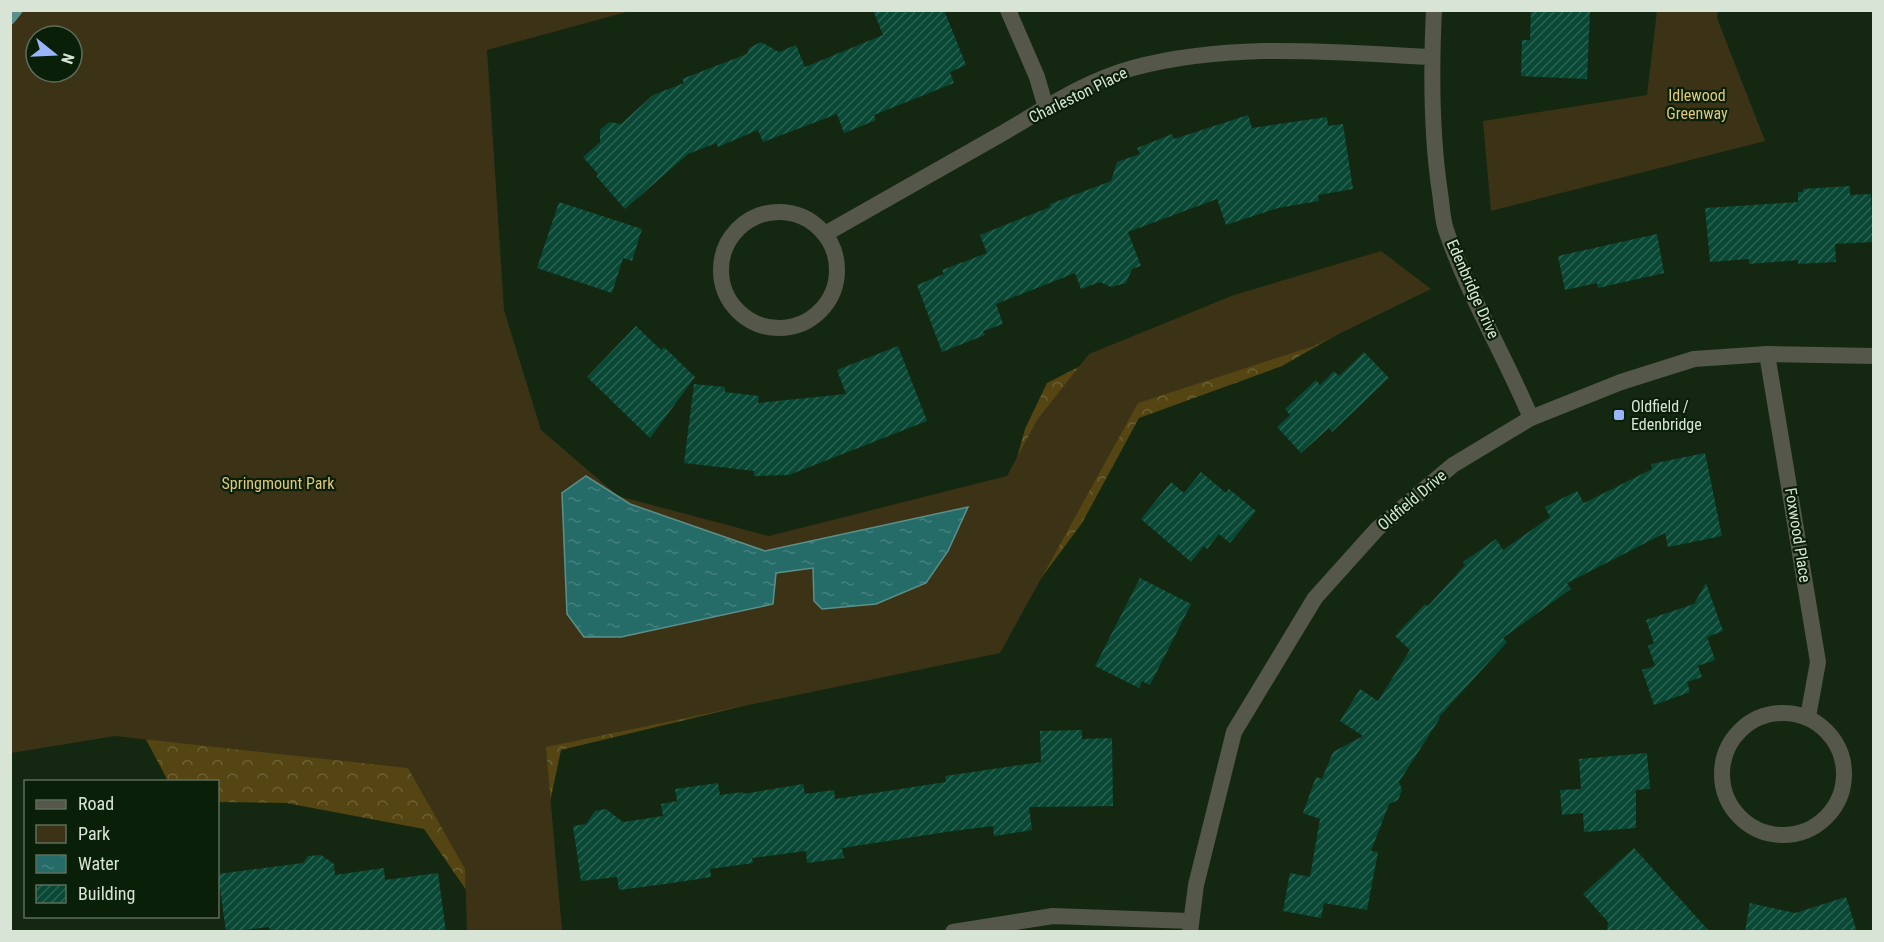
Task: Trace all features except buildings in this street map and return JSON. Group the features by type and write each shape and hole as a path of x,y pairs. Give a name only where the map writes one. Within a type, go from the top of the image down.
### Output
{"street":[{"path":"1008,10 1037,77 1046,108"},
{"name":"Edenbridge Drive","path":"1434,10 1431,57 1436,166 1445,227 1469,287 1511,370 1531,417"},
{"name":"Charleston Place","path":"825,234 1046,108 1096,82 1132,68 1210,53 1294,49 1431,57"},
{"path":"771,212 791,213 810,221 825,234 835,252 838,273 834,292 820,313 803,324 776,329 755,324 736,310 725,293 721,271 724,250 740,227 757,216 771,212"},
{"name":"Oldfield Drive","path":"1190,926 1196,885 1234,732 1315,598 1377,529 1445,472 1531,417 1621,382 1694,359 1767,354 1874,356"},
{"name":"Foxwood Place","path":"1767,354 1818,662 1808,717"},
{"path":"1787,712 1808,717 1829,732 1840,750 1845,771 1842,794 1831,813 1819,824 1800,833 1778,835 1756,830 1738,816 1726,798 1722,785 1722,764 1729,743 1747,723 1766,714 1787,712"},
{"path":"953,932 1053,916 1190,926"}],"green space":[{"name":"Springmount Park","path":"11,11 630,11 487,50 504,310 541,430 618,496 769,536 1007,476 1037,420 1089,354 1234,295 1381,251 1431,289 1314,346 1138,403 1000,653 546,747 562,931 467,931 465,869 408,768 115,736 11,753"},
{"name":"Idlewood Greenway","path":"1657,11 1718,11 1717,18 1765,141 1491,211 1483,121 1647,95"},
{"path":"1380,310 1282,366 1139,418 1082,523 991,646 561,750 544,830 480,910 424,829 286,803 219,802 219,780 167,780 123,696 996,533 1025,429 1047,383 1102,355"}],"water":[{"path":"586,476 630,504 765,551 968,507 948,551 926,583 876,604 822,609 814,601 813,568 776,573 773,604 621,637 584,637 567,614 562,493"}],"waterway":[{"path":"10,20 18,10"}],"place":[{"name":"Oldfield / Edenbridge","path":"1619,415"}]}
